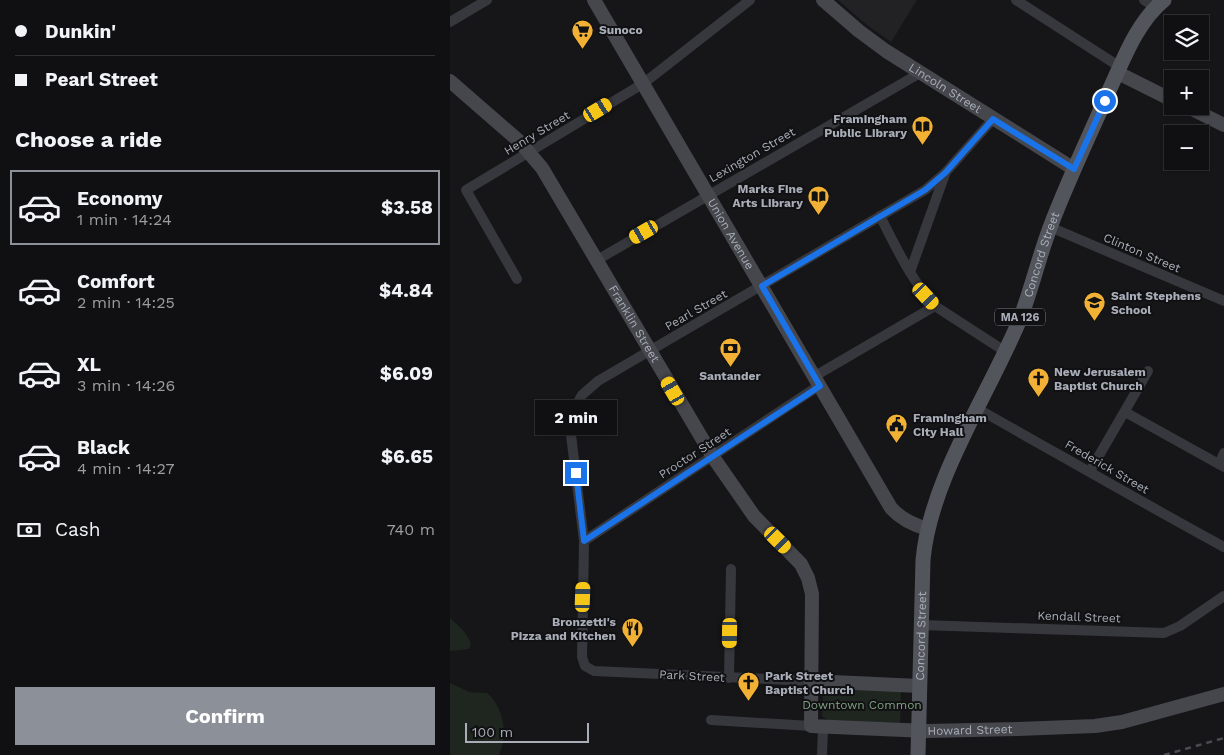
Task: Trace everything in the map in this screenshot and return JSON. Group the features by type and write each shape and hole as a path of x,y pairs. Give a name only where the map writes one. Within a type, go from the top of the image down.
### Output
{"main road":[{"name":"Concord Street","path":"918,755 923,560 928,529 953,460 1006,352 1050,227 1074,169 1135,36 1154,2"}],"street":[{"path":"450,22 488,0"},
{"name":"Union Avenue","path":"594,0 891,508 896,514 909,522 928,529"},
{"name":"Henry Street","path":"517,279 466,190 644,83 750,0"},
{"name":"Lincoln Street","path":"823,0 871,41 1074,169"},
{"path":"1016,0 1119,70 1164,95"},
{"name":"Lexington Street","path":"597,260 920,73"},
{"name":"Franklin Street","path":"450,82 529,151 542,168 712,457 751,512 801,564 808,578 812,604 811,682 822,755"},
{"path":"1205,115 1224,124"},
{"name":"Pearl Street","path":"585,666 582,657 584,541 571,435 571,424 576,404 582,394 598,381 925,190 945,173 993,119"},
{"path":"910,272 945,173"},
{"path":"880,216 910,272 935,306 1006,352"},
{"name":"Clinton Street","path":"1050,227 1224,301"},
{"name":"Proctor Street","path":"584,541 712,457 817,381 888,333 935,306"},
{"path":"1090,471 1148,371"},
{"name":"Frederick Street","path":"978,409 1224,547"},
{"path":"1125,412 1221,466 1224,453"},
{"path":"729,678 731,569"},
{"name":"Kendall Street","path":"921,625 1164,633 1180,626 1224,596"},
{"name":"Park Street","path":"585,666 594,671 920,686"},
{"name":"Howard Street","path":"711,720 918,731 1018,729 1109,724 1224,694"}],"shaded area":[{"path":"838,0 917,0 891,42 867,25"}],"green space":[{"path":"450,618 467,635 471,643 469,649 450,651"},
{"path":"450,683 469,692 487,693 496,703 504,729 503,743 499,755 450,755"},
{"name":"Downtown Common","path":"827,688 901,691 900,723 828,720 822,716 823,691"}],"railway":[{"path":"1164,755 1224,738"}],"place":[{"name":"Sunoco","path":"583,49"},
{"name":"Framingham Public Library","path":"923,145"},
{"name":"Marks Fine Arts Library","path":"819,215"},
{"name":"Saint Stephens School","path":"1095,322"},
{"name":"Santander","path":"730,368"},
{"name":"New Jerusalem Baptist Church","path":"1038,398"},
{"name":"Framingham City Hall","path":"897,444"},
{"name":"Bronzetti's Pizza and Kitchen","path":"632,648"},
{"name":"Park Street Baptist Church","path":"749,702"}],"route":[{"path":"576,473 584,541 820,386 762,286 925,190 945,173 993,119 1074,169 1105,101"}]}
